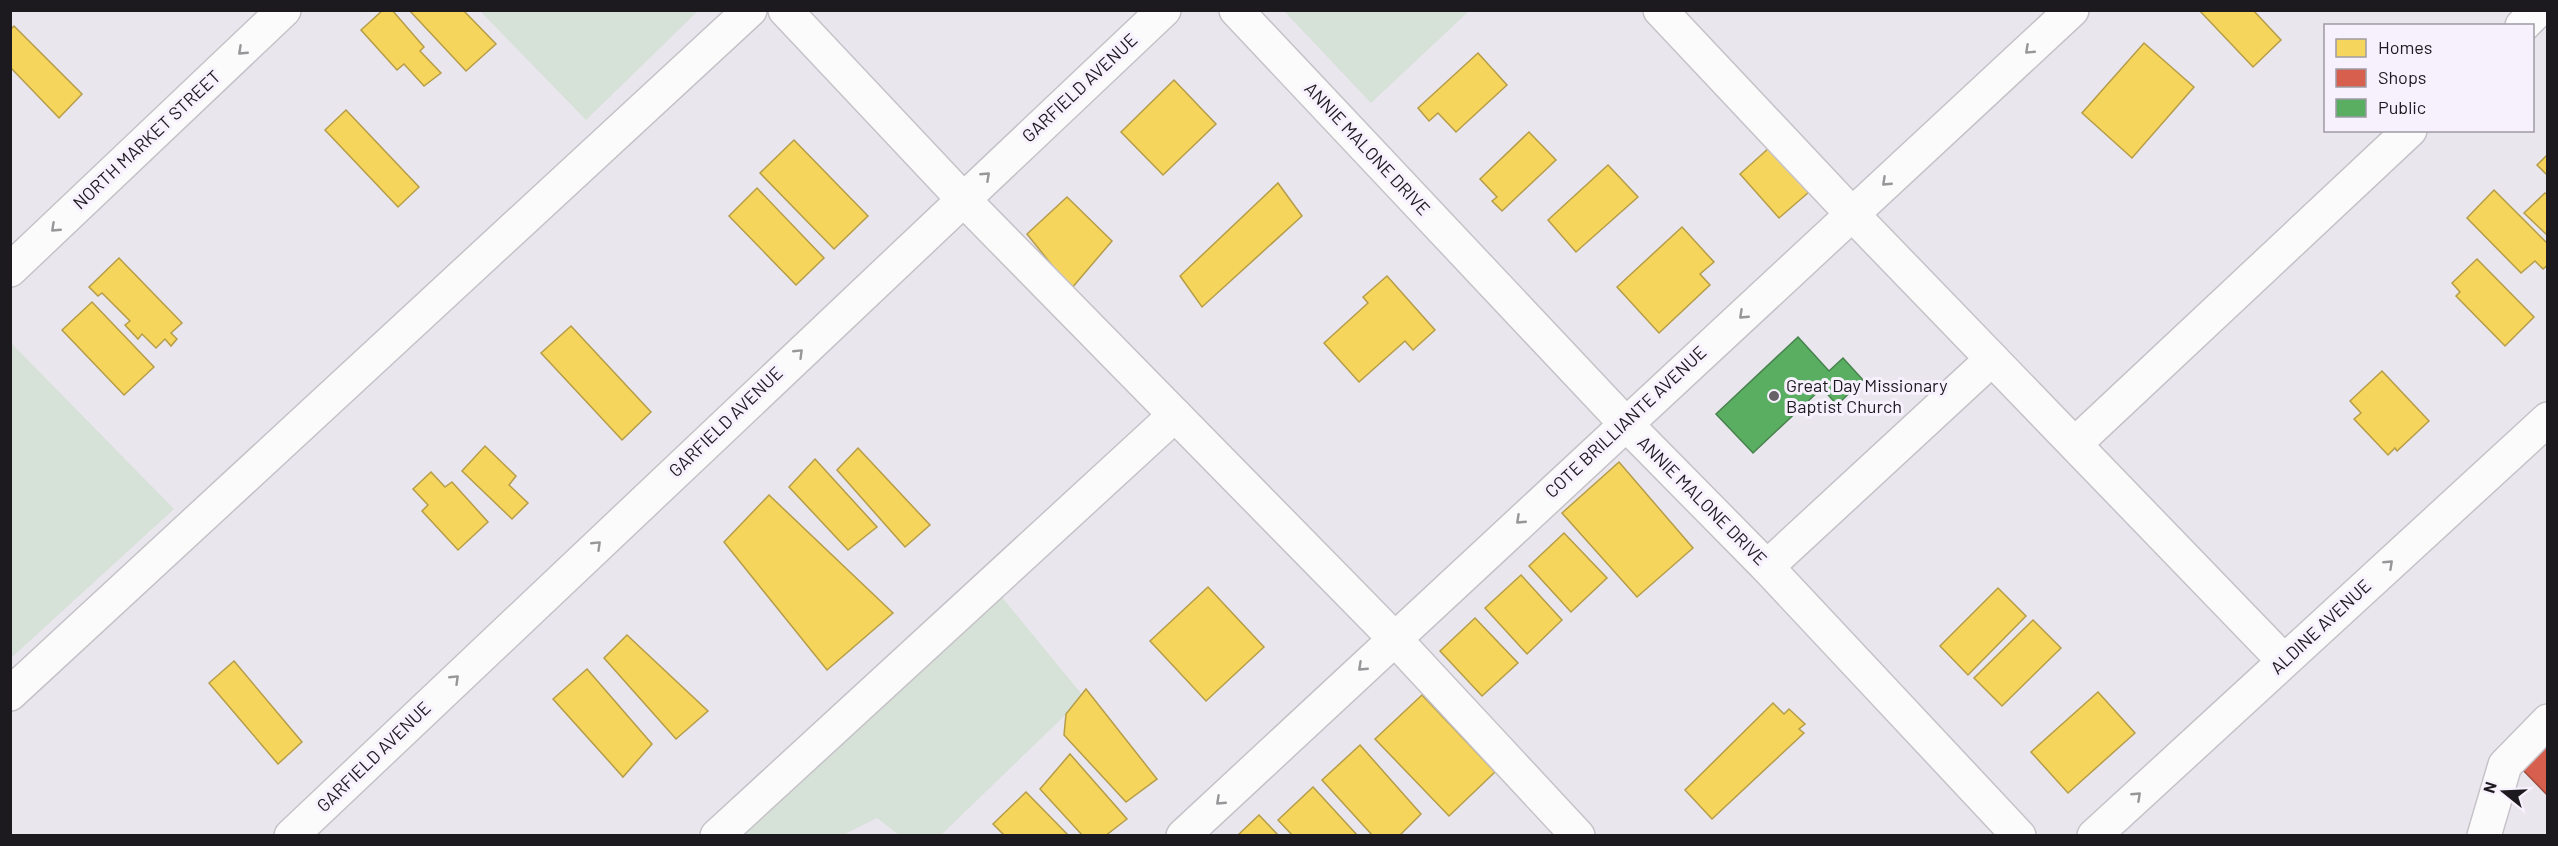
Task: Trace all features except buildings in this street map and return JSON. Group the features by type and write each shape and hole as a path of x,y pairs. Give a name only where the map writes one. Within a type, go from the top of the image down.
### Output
{"street":[{"name":"NORTH MARKET STREET","path":"10,270 284,10"},
{"path":"10,694 750,10"},
{"path":"785,10 962,198 1393,637 1578,836"},
{"name":"GARFIELD AVENUE","path":"291,836 962,198 1164,10"},
{"name":"ANNIE MALONE DRIVE","path":"1236,10 1625,423 1767,567 2019,836"},
{"path":"1660,10 1852,214 2284,661"},
{"name":"COTE BRILLIANTE AVENUE","path":"1183,836 1393,637 2072,10"},
{"path":"2524,24 2538,10"},
{"path":"2075,444 2408,132"},
{"path":"1767,567 1992,359"},
{"path":"717,836 1175,415"},
{"name":"ALDINE AVENUE","path":"2094,836 2547,418"},
{"path":"2484,836 2505,765 2547,721"}],"shaded area":[{"path":"480,11 698,11 586,120"},
{"path":"1284,11 1469,11 1371,103"},
{"path":"11,343 174,509 11,658"},
{"path":"996,590 1084,697 941,835 899,835 877,818 843,835 732,836"}],"place":[{"name":"Great Day Missionary Baptist Church","path":"1774,396"}]}
